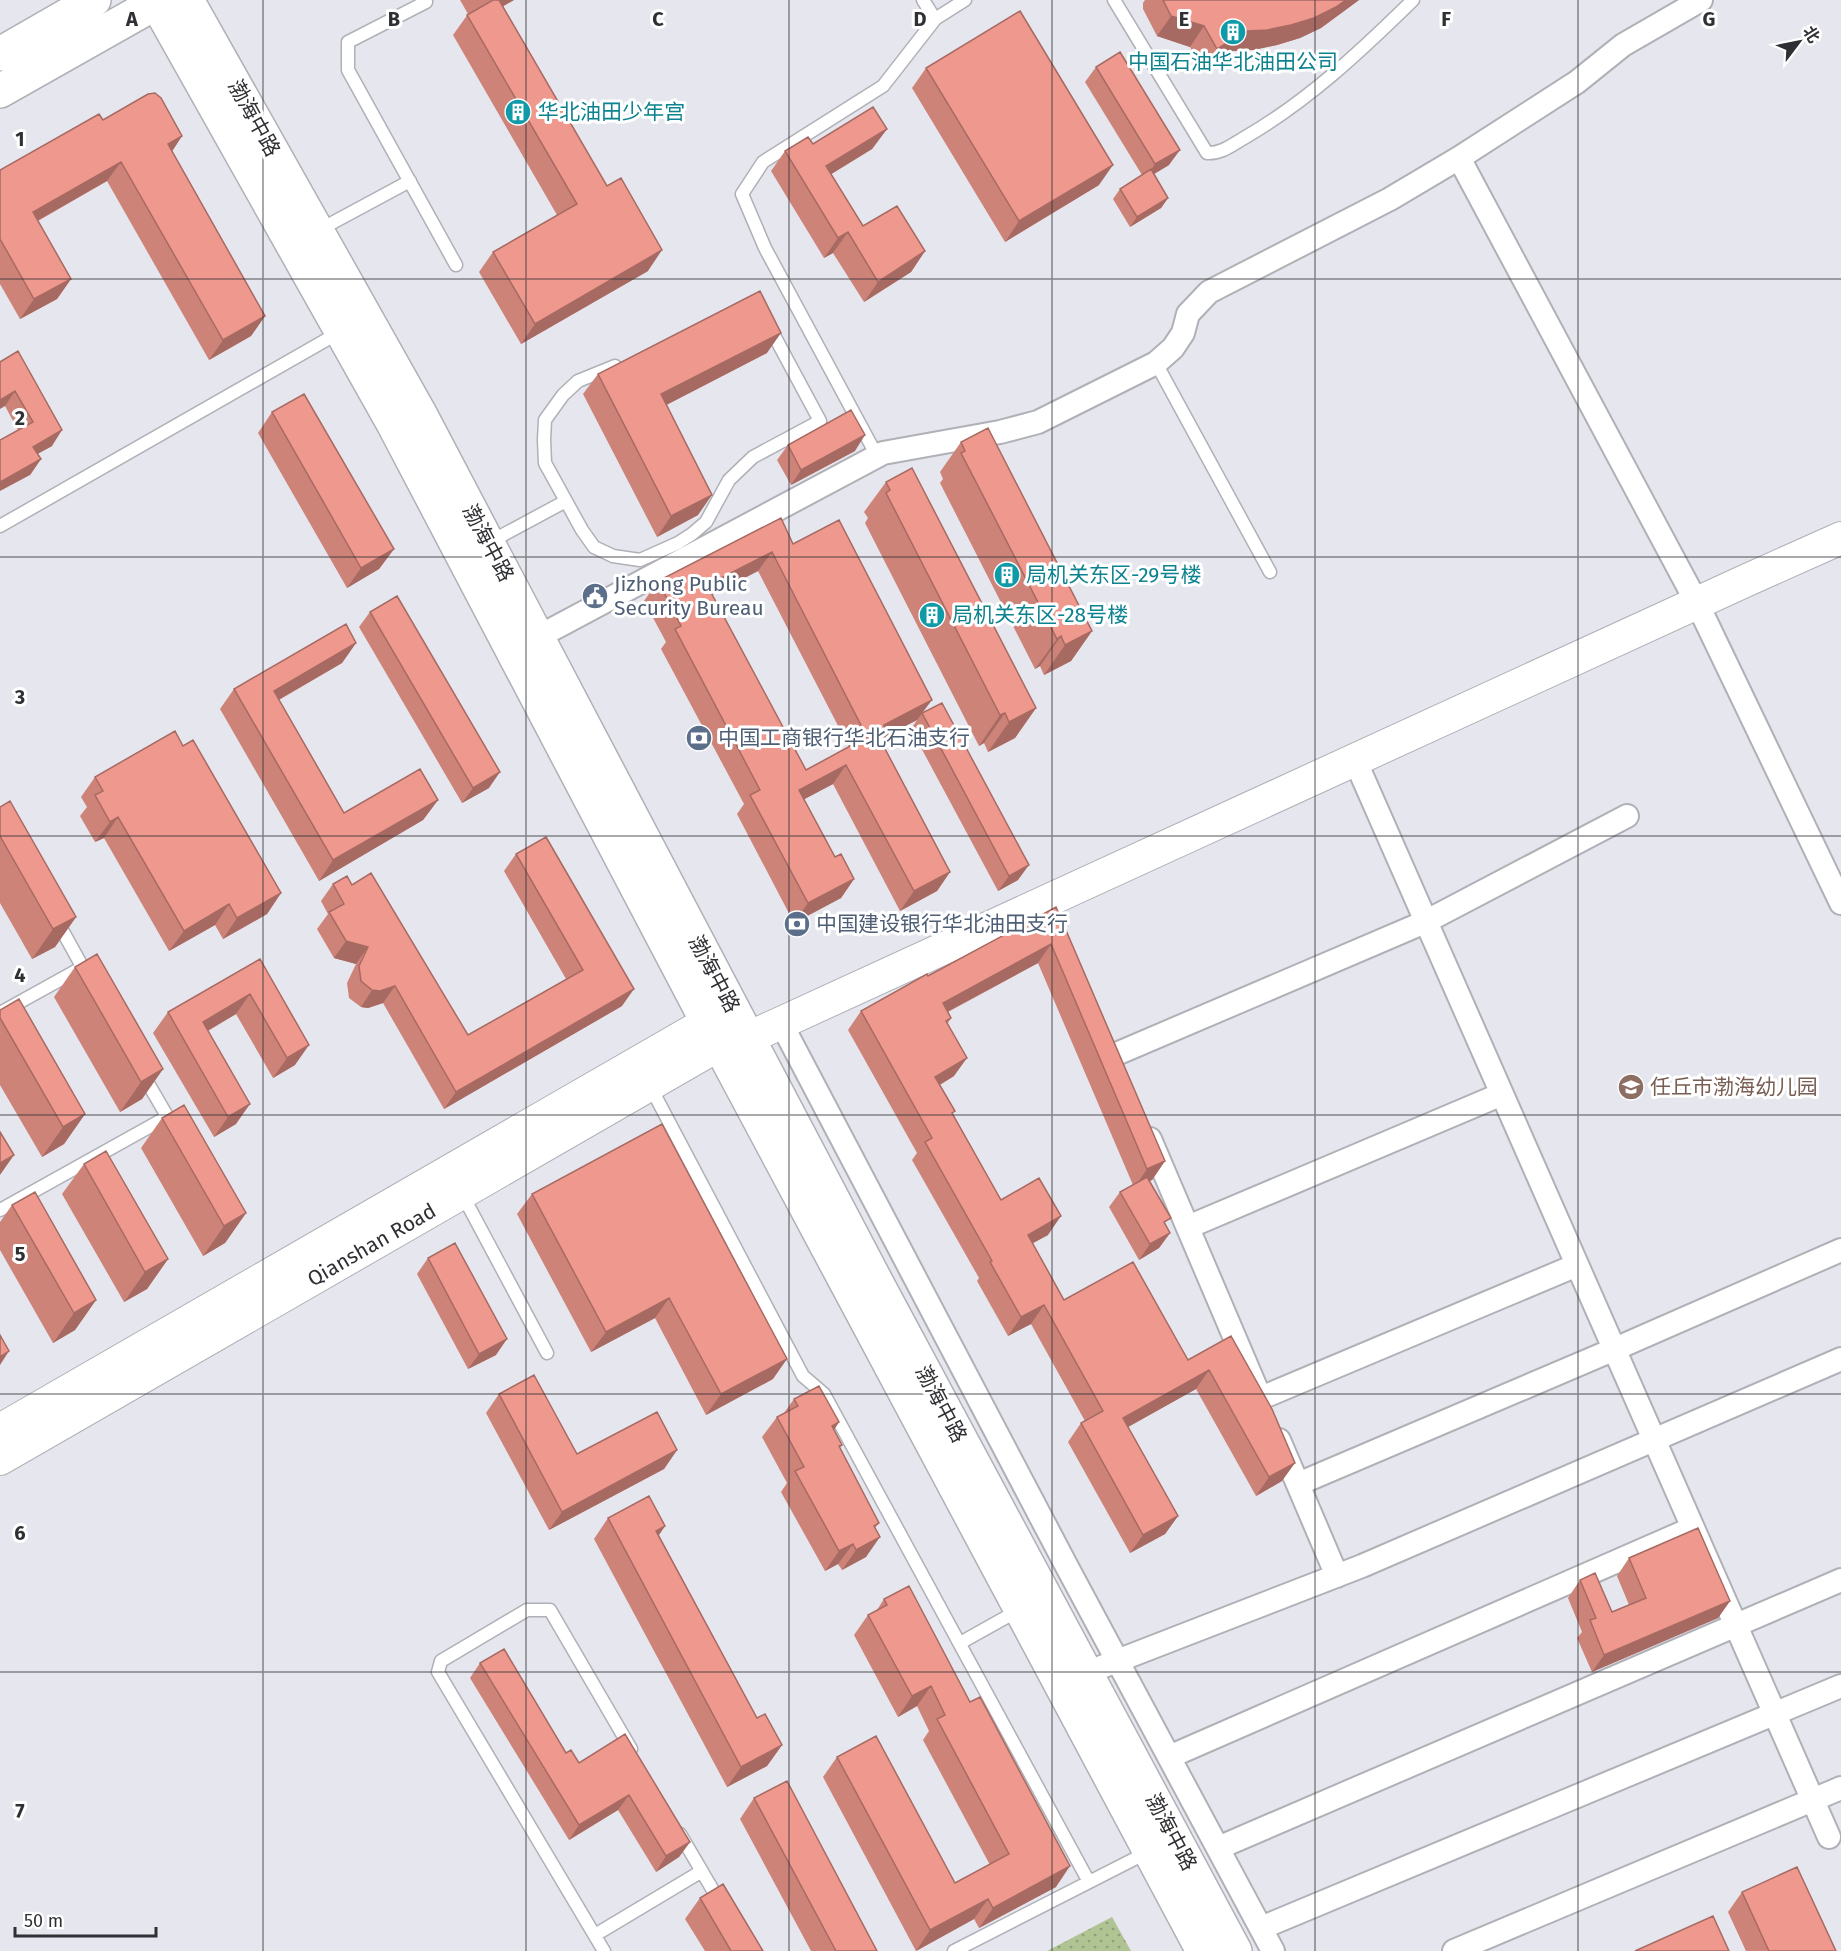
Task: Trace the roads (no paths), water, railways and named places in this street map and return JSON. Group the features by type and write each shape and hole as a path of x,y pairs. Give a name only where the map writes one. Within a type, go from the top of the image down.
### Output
{"main road":[{"path":"0,54 94,0"},
{"path":"0,91 165,1"},
{"name":"渤海中路","path":"165,1 317,231 419,412 538,637 730,1029 1020,1610 1203,1951"},
{"name":"渤海中路","path":"165,1 394,425 730,1029 880,1289 1235,1951"},
{"path":"730,1029 781,1023 1052,912 1355,760 1841,538"},
{"name":"Qianshan Road","path":"0,1459 650,1084 730,1029"},
{"name":"Qianshan Road","path":"0,1430 730,1029"}],"street":[{"path":"538,637 883,453 1000,432 1038,422 1156,363 1173,348 1183,333 1188,314 1209,292 1390,199 1460,159 1577,82 1623,45 1701,0"},
{"path":"1460,159 1697,603 1841,903"},
{"path":"1355,760 1829,1837"},
{"path":"1114,1055 1425,922 1627,816"},
{"path":"781,1023 1117,1661 1273,1951"},
{"path":"1104,1033 1123,1077"},
{"path":"1188,1227 1502,1094"},
{"path":"1141,1120 1337,1576"},
{"path":"1298,1484 1841,1250"},
{"path":"1261,1398 1577,1265"},
{"path":"1086,1673 1337,1576 1841,1359"},
{"path":"1169,1757 1694,1528"},
{"path":"1218,1848 1841,1580"},
{"path":"1260,1928 1841,1686"},
{"path":"1454,1951 1841,1788"}],"lane":[{"path":"923,0 936,18"},
{"path":"877,456 765,248 742,194 763,162 884,86 936,18 965,0"},
{"path":"1114,0 1207,153 1217,154 1256,131 1315,90 1363,49 1413,0"},
{"path":"426,2 348,42 348,70 456,265"},
{"path":"317,231 410,181"},
{"path":"615,366 578,381 563,395 545,420 545,463 594,547 613,556 640,560 678,543 706,522 729,480 753,458 820,421 767,323"},
{"path":"0,526 342,331"},
{"path":"1156,363 1270,572"},
{"path":"488,543 566,501"},
{"path":"53,915 94,987"},
{"path":"0,1013 83,967"},
{"path":"139,1067 179,1137"},
{"path":"650,1084 804,1376 825,1394 1089,1882"},
{"path":"0,1210 167,1117"},
{"path":"461,1193 547,1353"},
{"path":"604,1951 438,1672 441,1661 527,1610 550,1610 638,1761"},
{"path":"960,1643 1020,1610"},
{"path":"673,1821 725,1911"},
{"path":"954,1951 1149,1851"},
{"path":"595,1935 702,1871"}],"place":[{"name":"中国石油华北油田公司","path":"1233,32"},
{"name":"华北油田少年宫","path":"518,112"},
{"name":"局机关东区-29号楼","path":"1007,575"},
{"name":"Jizhong Public Security Bureau","path":"595,596"},
{"name":"局机关东区-28号楼","path":"932,615"},
{"name":"中国工商银行华北石油支行","path":"699,738"},
{"name":"中国建设银行华北油田支行","path":"797,924"},
{"name":"任丘市渤海幼儿园","path":"1631,1087"}]}
